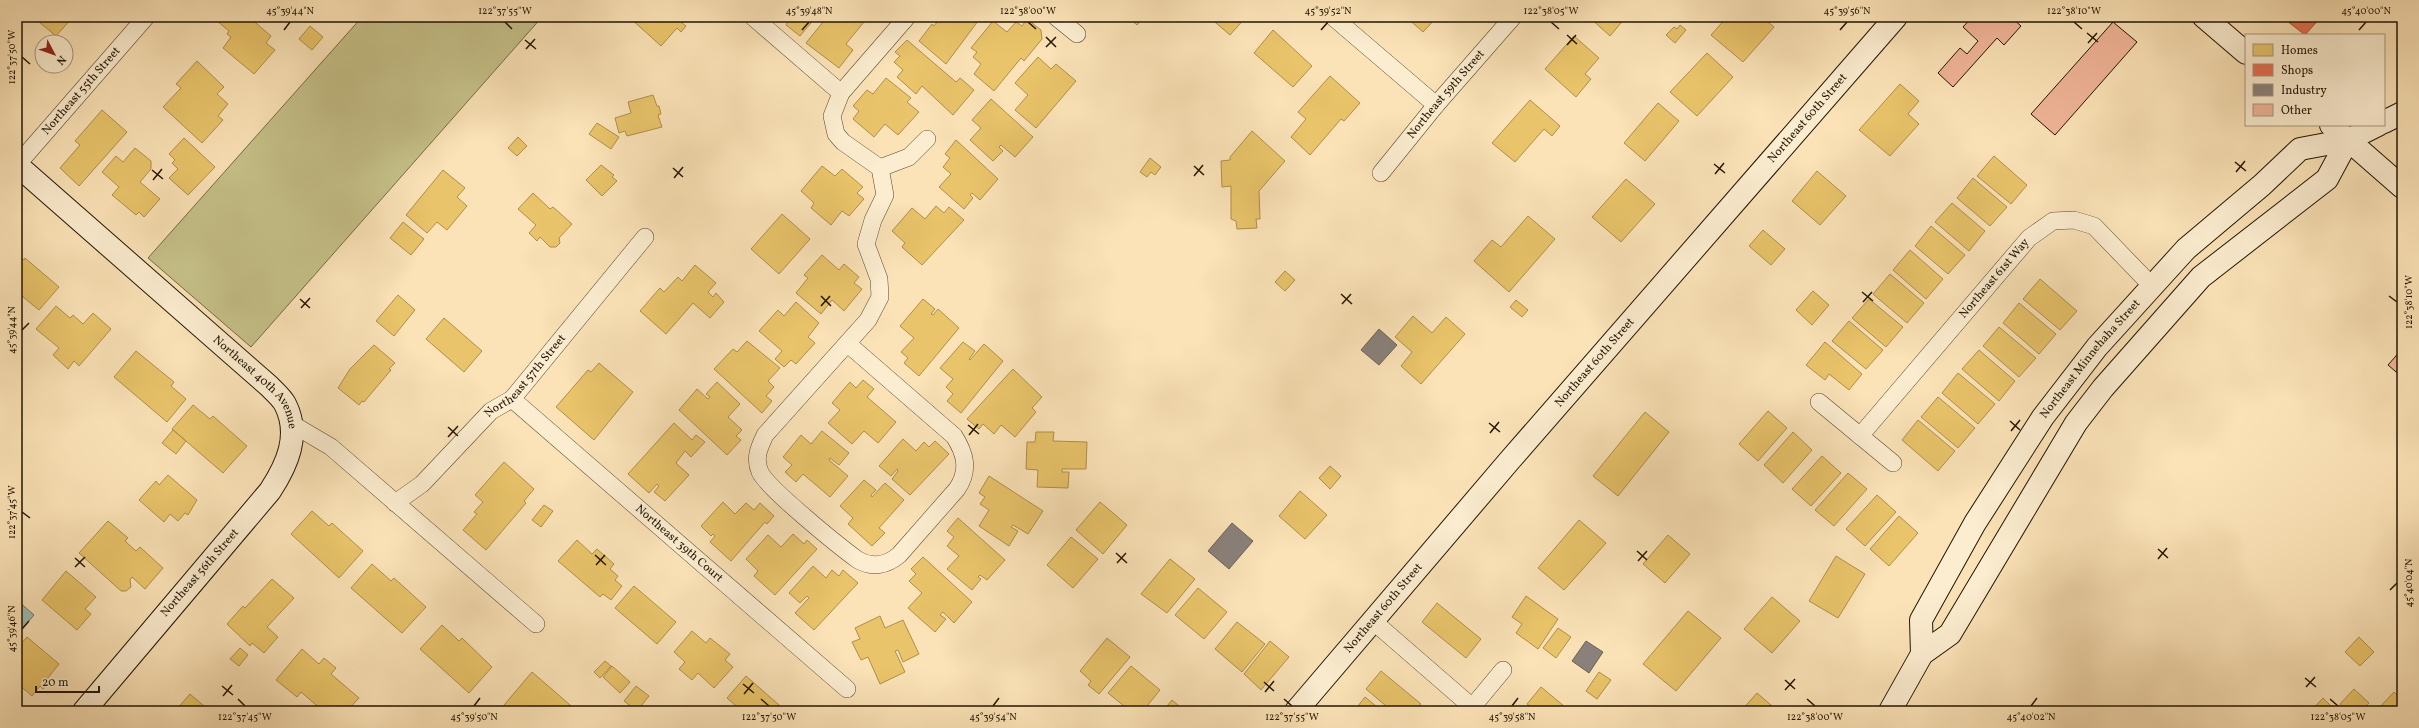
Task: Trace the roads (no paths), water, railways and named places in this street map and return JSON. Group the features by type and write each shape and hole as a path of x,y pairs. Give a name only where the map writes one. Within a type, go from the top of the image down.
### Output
{"street":[{"name":"Northeast 55th Street","path":"17,165 146,17"},
{"path":"753,17 841,93"},
{"path":"848,344 954,436 964,453 966,461 964,476 957,489 893,560 879,565 865,564 849,554 766,481 761,474 757,462 758,448 765,435 868,320 880,297 879,279 866,244 873,220 885,195 880,168 842,142 836,134 832,116 841,93 907,17"},
{"path":"1056,17 1077,34"},
{"path":"1333,17 1436,105"},
{"name":"Northeast 59th Street","path":"1381,173 1436,105 1513,17"},
{"name":"Northeast 60th Street","path":"1296,711 1763,168 1896,17"},
{"path":"2204,17 2245,52"},
{"path":"2385,122 2402,113"},
{"path":"2332,126 2402,187"},
{"name":"Northeast Minnehaha Street","path":"1922,654 1921,620 1975,523 2043,416 2097,347 2186,249 2262,185 2300,149 2348,140 2376,126"},
{"path":"880,168 908,157 927,139"},
{"path":"1890,711 1922,654 1950,634 2076,423 2103,388 2201,277 2327,179 2348,140"},
{"name":"Northeast 40th Avenue","path":"17,165 269,386 285,404 292,424 331,447 536,624"},
{"name":"Northeast 61st Way","path":"1860,436 2028,238 2053,222 2074,220 2094,226 2152,285"},
{"name":"Northeast 57th Street","path":"395,503 422,484 491,411 512,399 645,237"},
{"name":"Northeast 39th Court","path":"512,399 847,688"},
{"path":"1819,402 1893,463"},
{"name":"Northeast 56th Street","path":"84,711 270,491 282,473 289,456 292,424"},
{"path":"1373,621 1471,709 1503,670"}],"water":[{"path":"17,600 34,615 23,628 17,624"}]}
